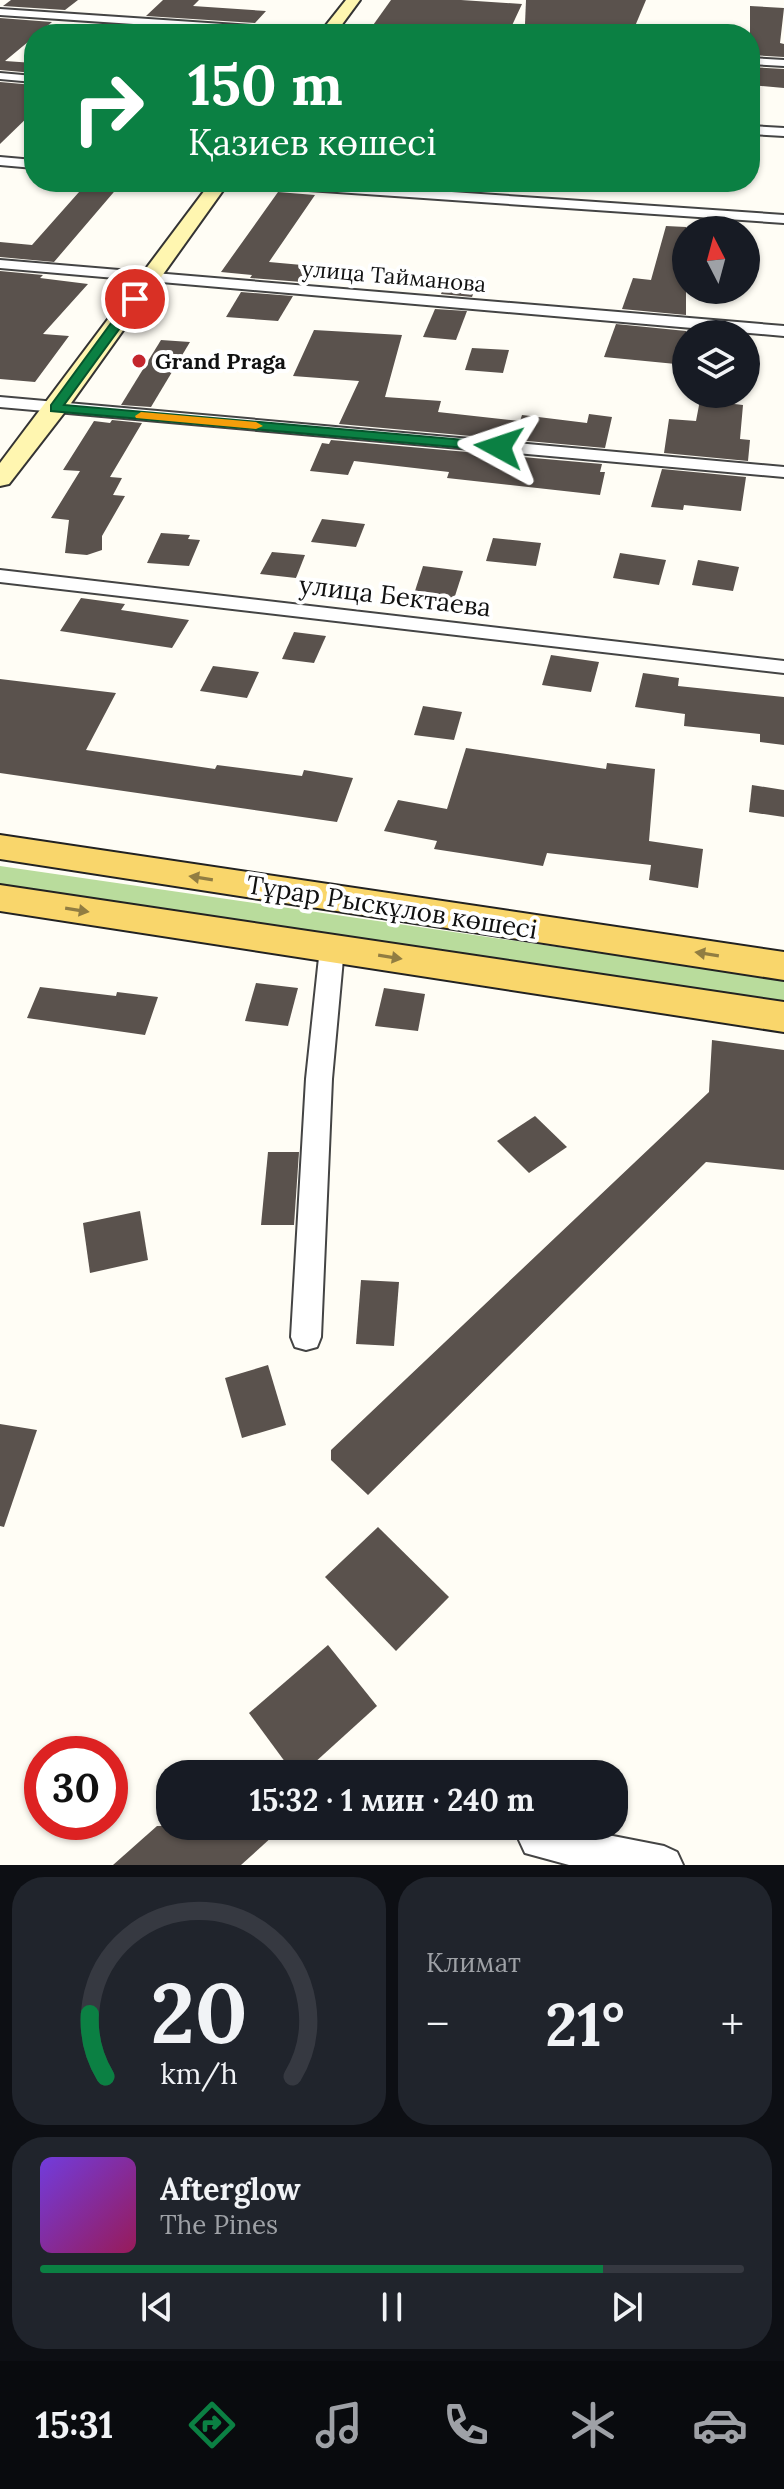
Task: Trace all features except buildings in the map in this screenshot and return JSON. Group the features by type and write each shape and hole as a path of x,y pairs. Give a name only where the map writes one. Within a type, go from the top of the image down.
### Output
{"main road":[{"name":"Тұрар Рыскұлов көшесі","path":"0,847 784,966"},
{"name":"Тұрар Рыскұлов көшесі","path":"0,898 784,1017"}],"street":[{"path":"335,24 353,0"},
{"path":"0,12 178,24"},
{"path":"760,62 784,63"},
{"path":"0,76 24,78"},
{"path":"760,131 784,132"},
{"path":"0,161 24,163"},
{"path":"0,479 56,408 213,192"},
{"path":"394,192 784,219"},
{"name":"улица Тайманова","path":"0,264 784,331"},
{"path":"0,402 784,472"},
{"name":"улица Бектаева","path":"0,576 784,667"},
{"path":"306,1337 319,1079 332,948"},
{"path":"538,1840 664,1865"}],"green space":[{"path":"0,866 784,980 784,1003 0,886"}],"slow traffic":[{"path":"141,416 256,426"}],"place":[{"name":"Grand Praga","path":"139,361"}],"route":[{"path":"135,299 56,408 499,447"}]}
